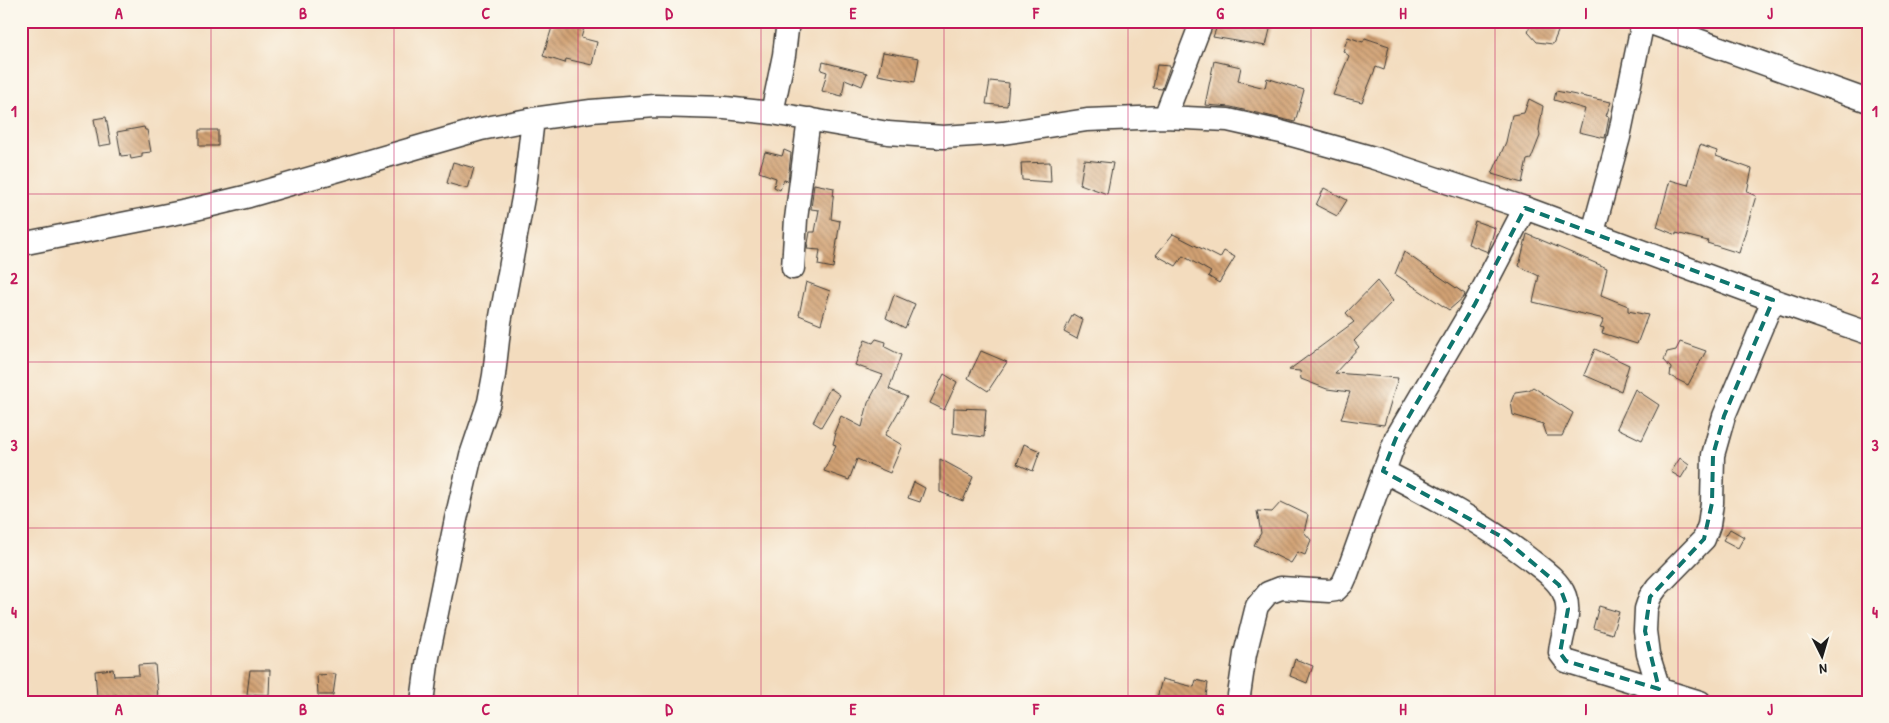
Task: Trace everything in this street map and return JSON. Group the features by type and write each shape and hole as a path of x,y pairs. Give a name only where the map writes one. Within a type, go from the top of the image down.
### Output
{"street":[{"path":"772,113 784,55 788,21"},
{"path":"1165,117 1202,21"},
{"path":"1593,232 1619,137 1644,21 1744,55 1868,101"},
{"path":"21,244 223,202 481,129 591,111 656,106 725,108 772,113 888,133 943,137 1004,133 1088,120 1165,117 1228,120 1281,132 1374,158 1525,208 1773,300 1868,333"},
{"path":"422,702 428,657 456,519 471,455 491,393 500,322 524,186 533,119"},
{"path":"793,268 796,219 809,119"},
{"path":"1238,702 1245,654 1257,606 1268,593 1281,588 1329,591 1336,590 1343,583 1354,558 1396,438 1475,304 1525,208"},
{"path":"1659,689 1648,654 1645,631 1646,609 1650,597 1657,587 1704,539 1709,525 1712,503 1713,455 1715,447 1724,416 1773,300"},
{"path":"1383,471 1453,507 1502,537 1543,569 1559,586 1565,596 1568,610 1560,653 1566,661 1700,702"}],"highlighted area":[{"path":"1525,208 1773,300 1724,416 1713,455 1712,503 1704,539 1650,597 1645,631 1659,689 1566,661 1560,653 1568,609 1559,585 1502,537 1383,471 1396,438 1475,304"}],"building":[{"path":"554,21 586,21 581,38 597,42 592,65 566,59 565,63 543,56"},
{"path":"1219,21 1272,21 1266,46 1213,37"},
{"path":"1531,21 1555,21 1561,24 1553,44 1537,42 1528,32"},
{"path":"1348,37 1363,42 1365,38 1389,46 1384,70 1376,67 1362,102 1333,95 1349,56 1343,51"},
{"path":"883,52 919,58 915,82 878,75"},
{"path":"1214,61 1241,67 1238,81 1265,88 1267,78 1304,90 1295,122 1231,107 1205,105"},
{"path":"823,62 867,73 862,86 845,79 842,96 822,91 827,72 821,70"},
{"path":"1157,65 1170,66 1162,89 1153,88"},
{"path":"990,81 1009,83 1007,106 986,104"},
{"path":"1556,91 1611,102 1606,116 1609,117 1605,138 1579,132 1585,109 1554,100"},
{"path":"1529,99 1543,106 1539,130 1540,136 1531,159 1527,160 1522,183 1492,174 1506,142 1512,115 1524,113"},
{"path":"106,117 111,144 99,146 94,119"},
{"path":"144,127 147,130 151,152 142,153 142,157 131,159 130,155 121,156 117,132"},
{"path":"199,130 218,130 218,146 199,146"},
{"path":"1700,145 1717,151 1716,156 1752,169 1747,192 1756,196 1739,253 1707,243 1708,241 1676,233 1676,235 1657,227 1670,180 1688,185"},
{"path":"784,150 791,153 788,181 784,180 780,190 774,187 776,178 759,172 765,152 782,156"},
{"path":"1084,160 1113,163 1107,194 1080,184"},
{"path":"453,162 474,168 468,189 447,183"},
{"path":"1050,162 1051,182 1022,180 1021,163"},
{"path":"814,184 834,188 831,219 840,221 833,268 818,265 820,250 807,249 810,232 815,232 819,210 811,209"},
{"path":"1324,188 1347,200 1337,216 1316,205"},
{"path":"1475,221 1495,228 1488,252 1468,244"},
{"path":"1173,234 1220,258 1224,251 1235,257 1219,283 1208,276 1211,272 1183,256 1176,266 1156,255"},
{"path":"1527,234 1607,268 1601,295 1628,306 1628,311 1648,315 1637,344 1602,333 1604,328 1600,327 1604,319 1533,302 1539,276 1519,266"},
{"path":"1404,252 1465,294 1464,297 1449,310 1395,274"},
{"path":"1377,281 1393,301 1354,341 1359,347 1335,373 1398,378 1384,425 1341,419 1350,392 1327,389 1301,379 1300,371 1289,370 1354,322 1346,313"},
{"path":"806,282 830,291 821,324 799,315"},
{"path":"894,295 915,304 905,328 886,318"},
{"path":"1073,314 1083,320 1077,339 1064,332"},
{"path":"876,339 886,342 885,347 901,355 889,389 907,397 885,435 902,445 890,473 857,459 849,480 824,471 836,445 833,444 836,433 834,433 841,416 862,427 868,403 883,375 855,365 865,340 873,343"},
{"path":"1680,342 1706,351 1688,385 1670,376 1671,368 1664,360 1667,352 1676,350"},
{"path":"1595,349 1629,365 1621,391 1584,375"},
{"path":"981,351 1007,362 988,391 968,378"},
{"path":"944,374 957,382 944,410 930,403"},
{"path":"1533,387 1573,413 1562,436 1547,436 1543,424 1513,415 1511,402 1515,392 1529,390"},
{"path":"830,388 840,395 821,427 813,422"},
{"path":"1635,389 1659,405 1642,440 1617,428"},
{"path":"954,408 986,409 984,437 953,433"},
{"path":"1024,444 1040,451 1033,471 1017,464"},
{"path":"1680,458 1689,465 1681,478 1671,472"},
{"path":"940,459 973,477 963,501 940,492"},
{"path":"914,482 925,488 920,502 908,498"},
{"path":"1281,502 1308,515 1304,532 1311,540 1305,555 1298,552 1291,563 1254,545 1261,533 1257,511 1272,512"},
{"path":"1730,529 1744,537 1738,548 1723,540"},
{"path":"1599,606 1619,612 1612,634 1593,628"},
{"path":"1295,659 1313,666 1307,683 1290,676"},
{"path":"155,664 158,698 118,699 117,695 97,697 95,671 113,669 114,676 139,675 138,665"},
{"path":"250,670 270,670 269,695 247,694"},
{"path":"336,674 333,695 318,695 317,675"},
{"path":"1162,679 1194,687 1196,680 1208,683 1205,702 1156,702"}]}
